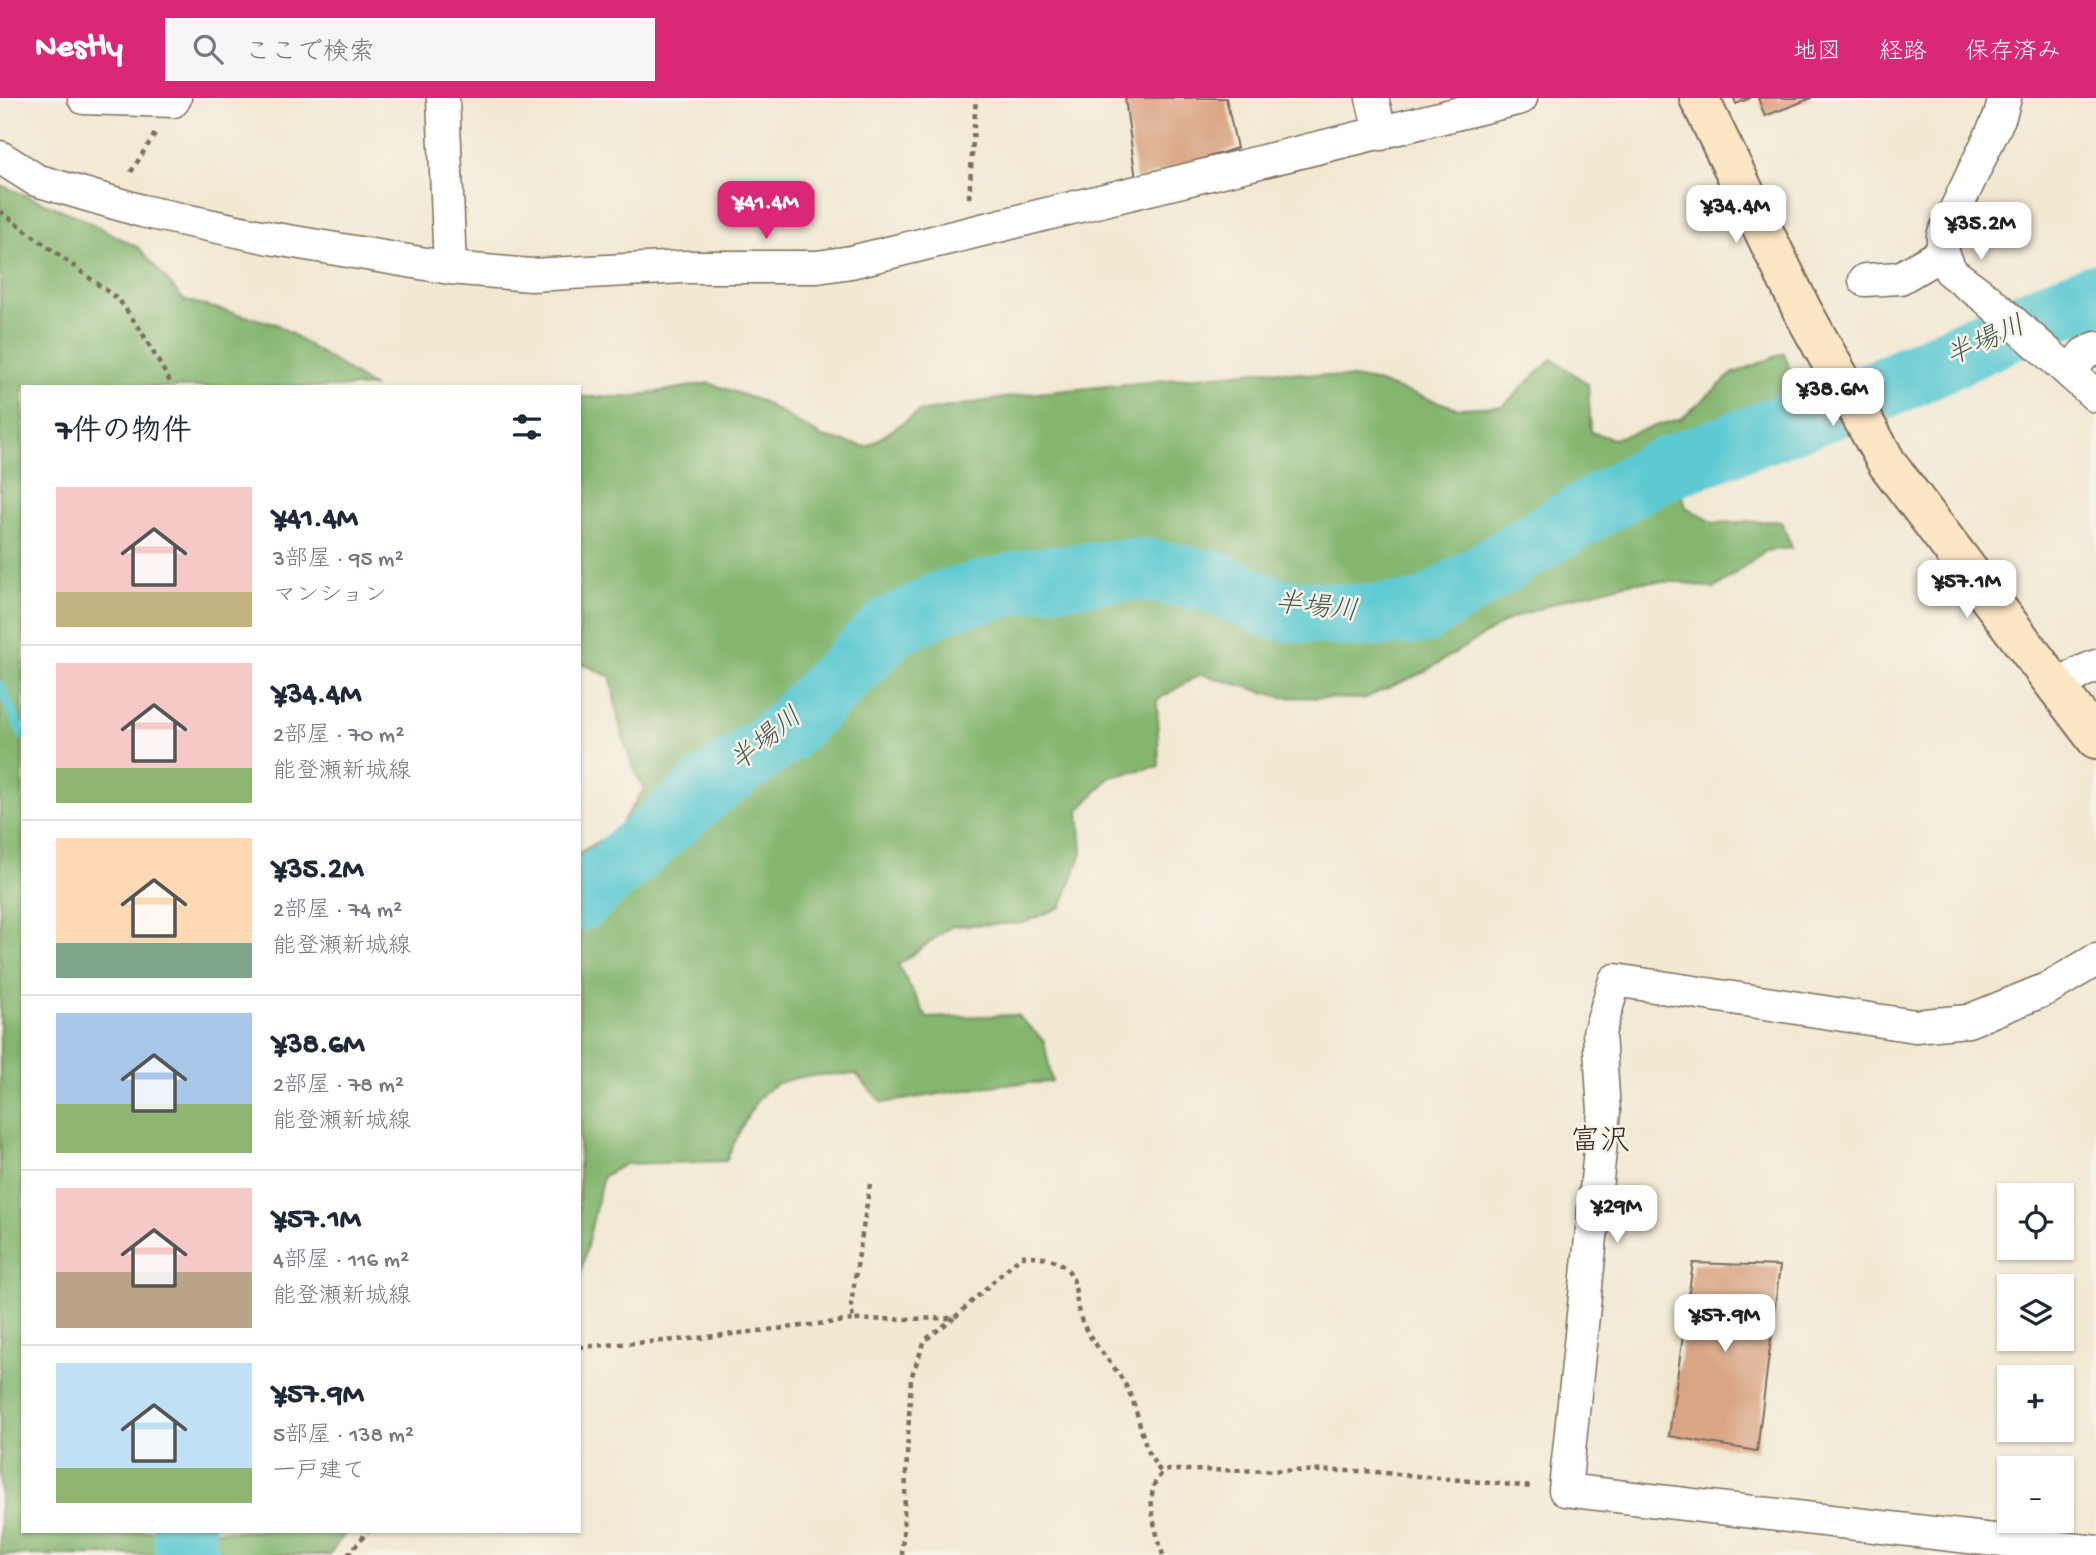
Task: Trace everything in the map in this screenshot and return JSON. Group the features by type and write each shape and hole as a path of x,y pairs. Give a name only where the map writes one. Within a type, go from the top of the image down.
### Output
{"main road":[{"path":"1699,98 1714,134 1830,364 1887,463 2056,690 2096,739"}],"street":[{"path":"84,98 174,99"},
{"path":"443,98 450,268"},
{"path":"1372,98 1381,134"},
{"path":"0,157 36,180 142,212 270,238 450,268 531,275 684,267 817,267 852,262 1521,98"},
{"path":"2006,98 1943,236 1943,253 1951,272 1986,298 2096,396"},
{"path":"1866,280 1900,278 1943,253"},
{"path":"2059,362 2096,348"},
{"path":"2056,690 2081,672 2096,666"},
{"path":"2096,960 2047,989 1968,1021 1915,1026 1615,979 1600,1033 1604,1112 1565,1490 2096,1552"}],"path":[{"path":"967,234 976,98"},
{"path":"68,191 132,172 174,99"},
{"path":"0,211 119,300 140,329 172,385"},
{"path":"853,1320 851,1304 870,1184"},
{"path":"902,1555 911,1378 925,1340 954,1318 1021,1256 1039,1255 1062,1264 1074,1279 1080,1318 1127,1387 1138,1413 1143,1443 1162,1473"},
{"path":"581,1347 690,1339 853,1320 954,1318"},
{"path":"1163,1555 1153,1522 1152,1491 1162,1473 1168,1470 1365,1471 1565,1490"},
{"path":"348,1555 366,1533"}],"green space":[{"path":"0,185 79,217 139,248 184,300 276,324 370,385 21,385 21,1533 346,1533 329,1555 0,1555"},
{"path":"1784,353 1801,399 1734,428 1685,454 1677,478 1686,507 1714,523 1781,521 1792,548 1766,551 1714,589 1680,582 1633,582 1566,599 1510,619 1422,673 1363,699 1281,697 1201,674 1157,700 1159,766 1110,777 1079,810 1082,853 1061,907 1023,923 952,926 898,965 927,1018 1017,1015 1044,1041 1052,1082 1004,1084 882,1103 856,1074 813,1076 780,1083 771,1087 757,1101 726,1161 625,1164 603,1176 581,1272 581,852 616,831 644,789 622,734 611,677 581,663 581,397 629,397 709,383 763,402 822,437 867,447 919,412 1028,394 1267,370 1370,380 1457,408 1503,406 1552,359 1588,384 1591,432 1613,439 1682,418 1732,374"}],"building":[{"path":"1125,98 1226,98 1237,148 1136,180"},
{"path":"1734,98 1751,98 1736,104"},
{"path":"1758,98 1812,98 1765,116"},
{"path":"1693,1263 1780,1266 1757,1451 1669,1436"}],"waterway":[{"name":"半場川","path":"581,898 708,788 782,735 890,628 945,601 1034,579 1140,569 1214,582 1275,609 1353,616 1422,613 1533,543 1656,472 1880,390 2050,311 2096,295"},
{"path":"0,686 21,731"},
{"name":"半場川","path":"184,1533 187,1555"}],"district":[{"name":"富沢","path":"1600,1143"}]}
